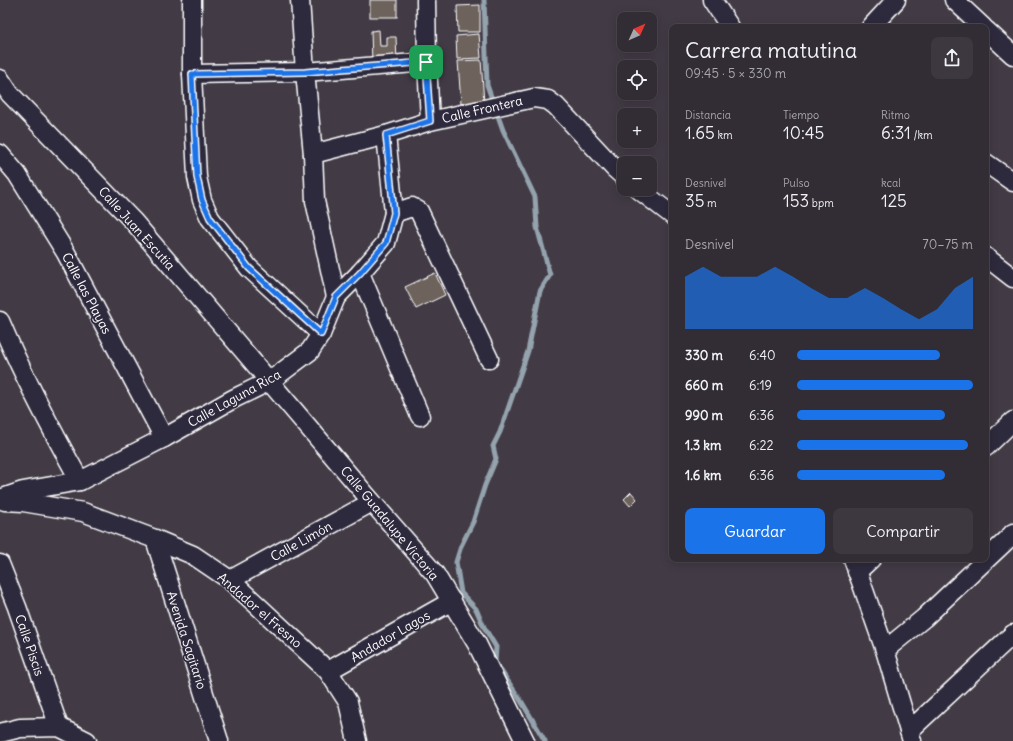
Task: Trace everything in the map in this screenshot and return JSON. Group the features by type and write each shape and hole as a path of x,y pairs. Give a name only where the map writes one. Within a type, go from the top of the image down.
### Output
{"street":[{"path":"192,0 192,74 197,177 202,200 210,218 249,268 321,334"},
{"path":"300,0 313,154 315,201 336,297"},
{"path":"426,0 426,62 430,121"},
{"path":"712,0 728,24"},
{"path":"874,24 896,0"},
{"path":"954,0 980,24"},
{"path":"989,33 1013,55"},
{"path":"192,74 305,72 426,62"},
{"name":"Calle Juan Escutia","path":"0,78 10,94 134,222 270,381"},
{"name":"Calle Frontera","path":"313,154 386,135 430,121 534,98 548,100 556,106 617,171"},
{"path":"336,297 360,273 386,243 394,213 386,135"},
{"name":"Calle las Playas","path":"0,154 17,174 66,253 164,438"},
{"path":"989,171 1013,181"},
{"path":"648,196 669,212"},
{"path":"394,213 412,207 419,211 489,359"},
{"path":"989,259 1013,278"},
{"path":"360,273 420,416"},
{"name":"Calle Laguna Rica","path":"0,500 23,491 80,481 164,438 233,399 270,381 310,351 321,334 336,297"},
{"path":"0,321 16,359 33,393 80,481"},
{"name":"Calle Guadalupe Victoria","path":"270,381 435,574 477,644 525,741"},
{"path":"989,444 1013,421"},
{"name":"Andador el Fresno","path":"0,500 23,502 83,512 193,555 230,580 328,671 348,702 357,741"},
{"name":"Calle Limón","path":"230,580 372,502"},
{"path":"989,557 1013,533"},
{"name":"Avenida Sagitario","path":"155,539 219,741"},
{"path":"885,650 924,618 984,562"},
{"name":"Calle Piscis","path":"0,564 17,607 59,727"},
{"path":"855,566 885,650 911,736 1013,634"},
{"name":"Andador Lagos","path":"328,671 452,601"},
{"path":"0,733 20,728 59,727 87,741"}],"building":[{"path":"370,0 397,0 397,17 370,17"},
{"path":"480,5 480,32 458,32 457,6"},
{"path":"379,30 380,46 387,46 387,37 396,37 397,63 372,63 371,31"},
{"path":"479,34 481,58 457,59 456,36"},
{"path":"481,60 484,103 461,104 458,61"},
{"path":"435,273 445,295 416,309 405,287"},
{"path":"631,492 637,499 630,506 624,499"}],"waterway":[{"path":"484,0 487,85 503,130 535,197 537,227 550,275 540,291 528,351 500,432 493,446 496,459 485,485 473,522 461,546 456,562 461,593 476,609 484,627 496,647 495,662 545,741"}],"route":[{"path":"426,62 430,121 386,135 394,213 386,243 360,273 336,297 321,334 249,268 210,218 202,200 197,177 192,74 305,72 426,62"}]}
